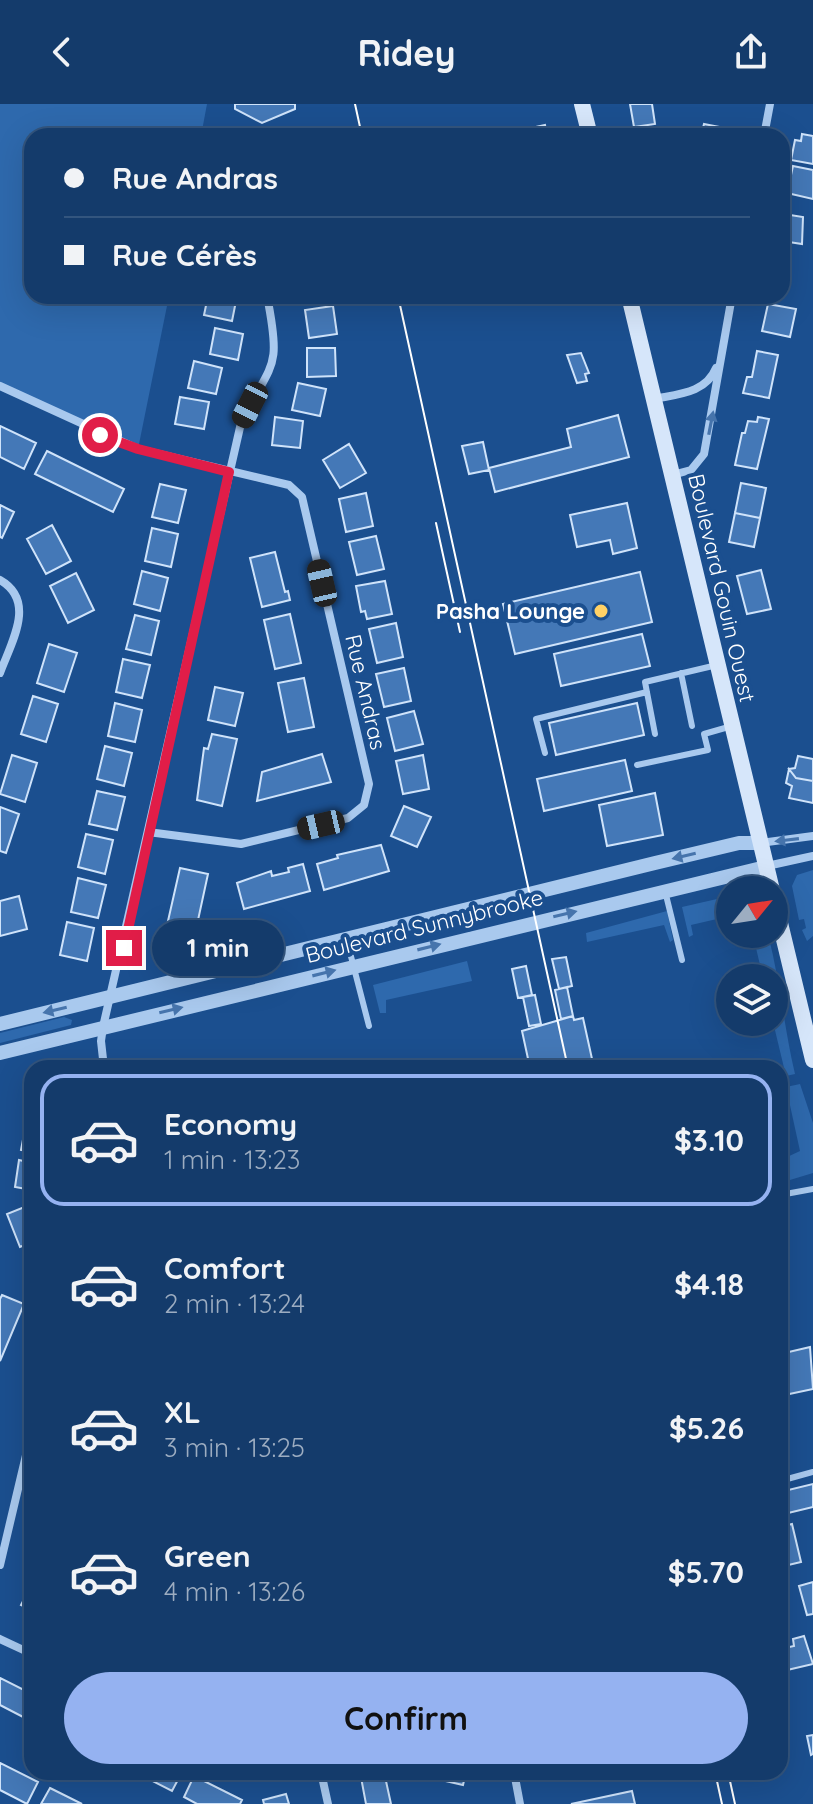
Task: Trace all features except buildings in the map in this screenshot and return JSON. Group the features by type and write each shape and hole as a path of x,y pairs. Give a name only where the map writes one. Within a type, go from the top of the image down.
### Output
{"main road":[{"path":"582,104 588,128"},
{"name":"Boulevard Gouin Ouest","path":"631,304 768,876"},
{"path":"786,948 813,1060"}],"street":[{"path":"766,128 770,104"},
{"path":"103,1060 103,1027 241,423 274,365 276,344 268,304"},
{"path":"672,475 691,470 704,454 731,304"},
{"path":"654,399 705,385 713,377 722,352"},
{"name":"Rue Andras","path":"0,386 125,444 289,485 302,497 369,784 364,805 348,818 241,844 148,832"},
{"path":"0,580 18,597 21,616 0,673"},
{"name":"Boulevard Sunnybrooke","path":"0,1024 739,843 813,836"},
{"name":"Boulevard Sunnybrooke","path":"0,1053 813,856"},
{"path":"0,1565 24,1478"},
{"path":"0,1639 24,1650"},
{"path":"323,1780 328,1804"},
{"path":"516,1780 520,1804"}],"lane":[{"path":"655,734 645,682 717,665"},
{"path":"681,673 692,726"},
{"path":"545,753 536,719 647,692"},
{"path":"637,765 708,750 704,734 732,726"},
{"path":"665,891 682,960"},
{"path":"347,941 369,1026"},
{"path":"788,1194 813,1189"},
{"path":"788,1479 813,1472"}],"shaded area":[{"path":"0,104 207,104 202,128 24,128 24,304 167,304 138,449 0,386"},
{"path":"813,870 813,936 807,941 802,930 806,928 804,919 799,920 792,886 797,875"},
{"path":"716,899 716,919 691,925 693,935 689,937 682,907"},
{"path":"667,911 673,940 670,942 664,925 587,942 586,933"},
{"path":"756,948 771,948 775,964 760,964"},
{"path":"467,961 472,981 386,1000 386,1013 380,1013 373,985"},
{"path":"64,1017 72,1020 71,1025 0,1043 0,1033"},
{"path":"776,1036 787,1036 795,1074 788,1076 788,1060 782,1060"},
{"path":"800,1084 813,1123 813,1173 788,1181 788,1157 800,1151 788,1087"}],"tram line":[{"path":"355,104 360,128"},
{"path":"400,304 566,1060"},
{"path":"436,523 460,632"},
{"path":"717,1780 722,1804"},
{"path":"730,1780 735,1804"}],"place":[{"name":"Pasha Lounge","path":"601,611"}],"route":[{"path":"100,435 138,449 229,472 124,948"}]}
